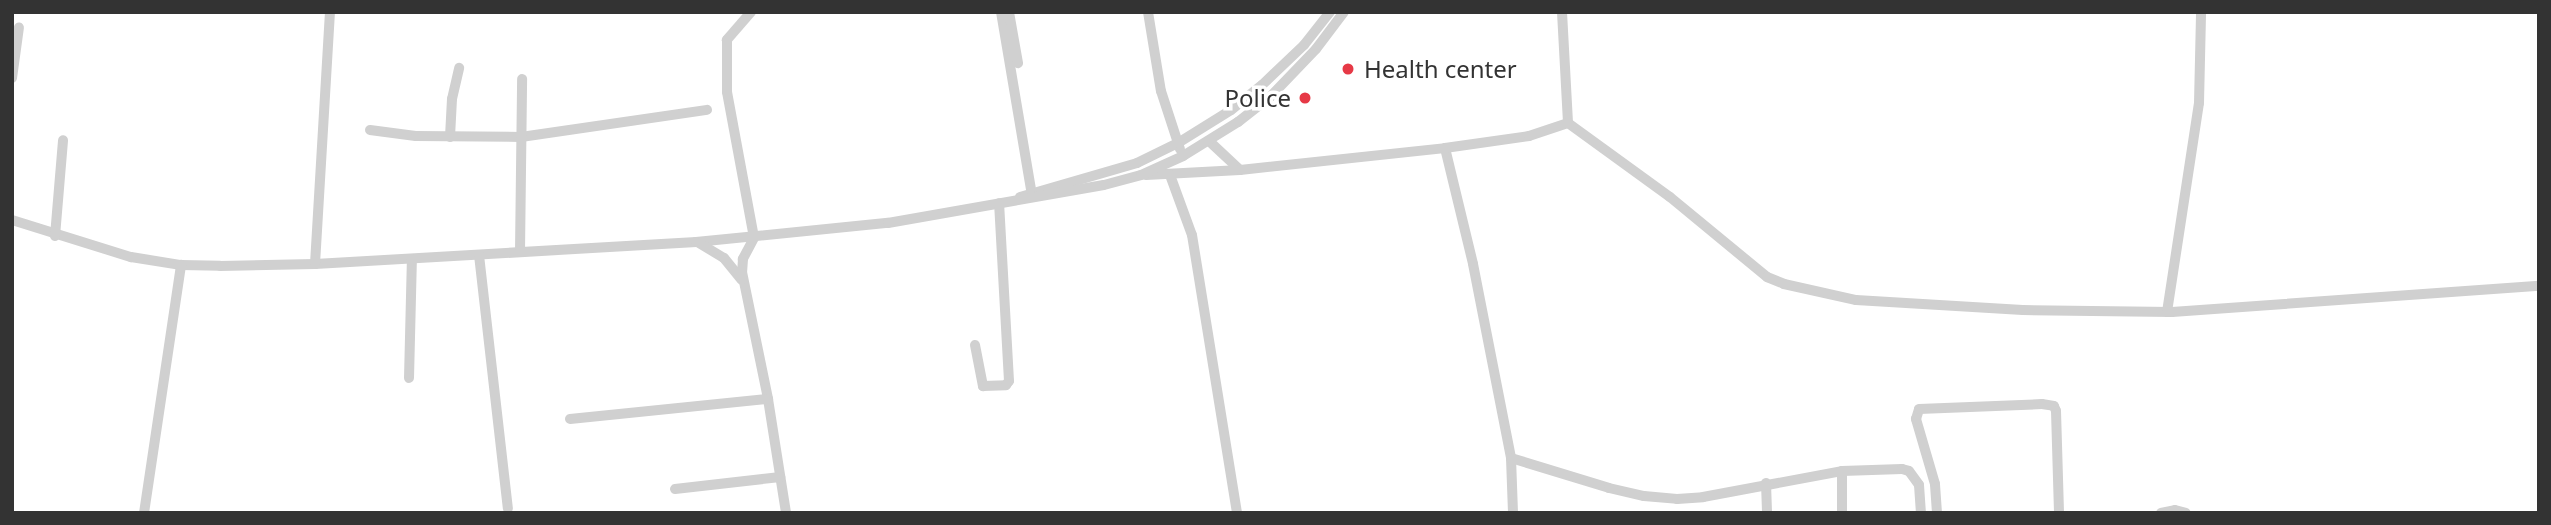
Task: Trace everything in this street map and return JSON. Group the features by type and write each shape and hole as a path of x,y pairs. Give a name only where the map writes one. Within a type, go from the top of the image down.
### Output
{"street":[{"path":"316,264 330,12"},
{"path":"751,12 732,33 725,48 727,92 754,238 743,260 745,284 768,399 786,513"},
{"path":"1001,12 1032,195"},
{"path":"1009,12 1018,63"},
{"path":"1148,12 1161,92 1183,156"},
{"path":"12,220 55,236 131,257 181,265 316,264 412,259 754,238 888,223 1013,200 1137,163 1178,143 1231,110 1279,69 1330,12"},
{"path":"1141,175 1183,156 1243,119 1289,78 1344,12"},
{"path":"1562,12 1568,123"},
{"path":"2167,312 2199,103 2201,12"},
{"path":"12,78 19,27"},
{"path":"450,136 452,99 459,68"},
{"path":"1279,69 1289,78"},
{"path":"520,252 522,79"},
{"path":"370,131 521,137 707,110"},
{"path":"1032,195 1141,175 1240,170 1444,148 1529,136 1568,123"},
{"path":"1568,123 1670,197 1768,277 1784,284 1878,302 2035,311 2167,312 2539,286"},
{"path":"55,236 63,140"},
{"path":"1209,141 1240,170"},
{"path":"1444,148 1473,264 1511,458 1513,513"},
{"path":"1170,175 1192,236 1237,513"},
{"path":"975,345 983,386 1006,385 1009,381 999,203"},
{"path":"696,242 724,258 745,284"},
{"path":"479,255 508,508"},
{"path":"409,378 412,259"},
{"path":"144,513 181,265"},
{"path":"570,419 768,399"},
{"path":"1937,513 1935,484 1916,419 1917,411 2050,404 2056,411 2059,513"},
{"path":"1511,458 1644,496 1703,497 1766,483 1842,471 1909,471 1921,491 1921,513"},
{"path":"1842,471 1842,513"},
{"path":"675,489 780,477"},
{"path":"1766,483 1766,513"},
{"path":"2161,513 2175,510 2186,513"}],"place":[{"name":"Health center","path":"1348,69"},
{"name":"Police","path":"1305,98"}]}
